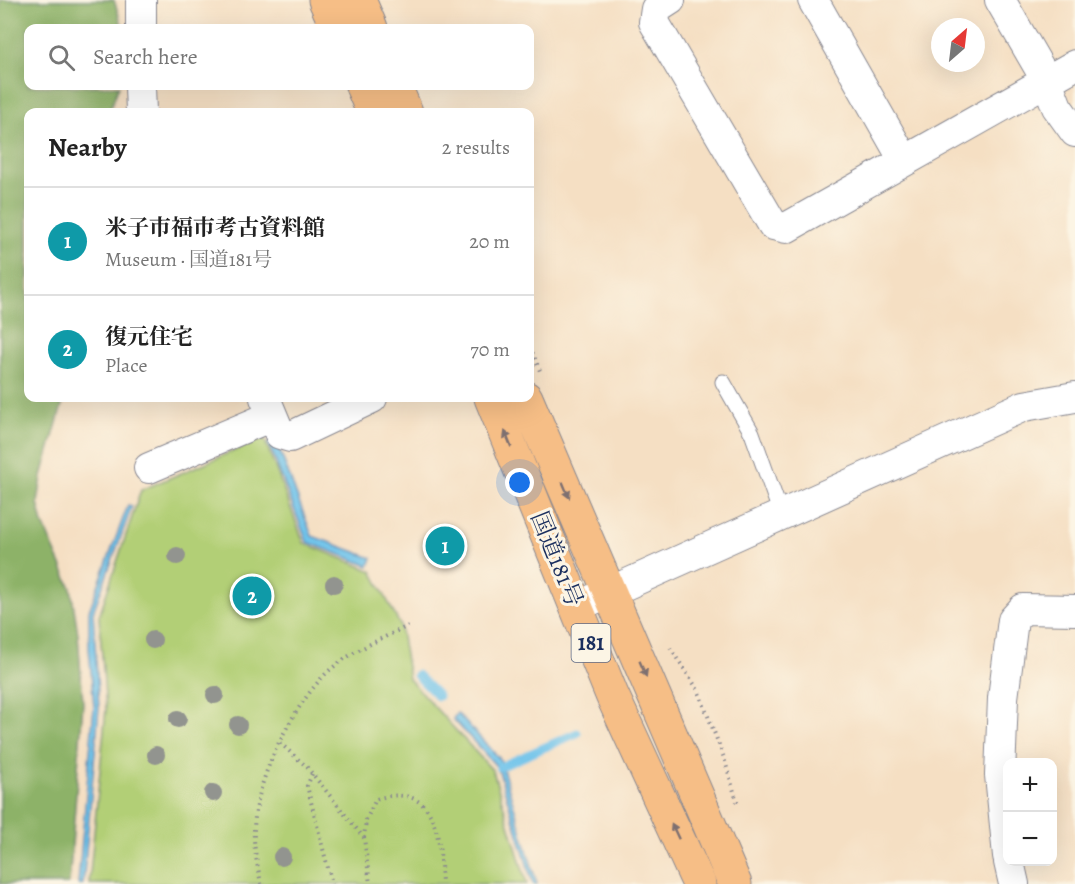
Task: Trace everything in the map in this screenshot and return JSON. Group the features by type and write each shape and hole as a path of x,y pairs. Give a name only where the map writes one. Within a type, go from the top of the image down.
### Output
{"highway":[{"path":"325,0 335,24"},
{"path":"359,0 369,24"},
{"path":"364,90 371,108"},
{"path":"397,90 404,108"},
{"name":"国道181号","path":"493,402 612,695 699,884"},
{"name":"国道181号","path":"528,402 735,884"}],"street":[{"path":"141,0 141,24"},
{"path":"670,0 656,9 654,22 773,225 786,228 1075,65"},
{"path":"813,0 904,160"},
{"path":"1000,0 1047,81 1057,107 1075,132"},
{"path":"140,90 141,108"},
{"path":"576,607 1024,406 1075,397"},
{"path":"149,468 268,407 280,434 290,437 364,402"},
{"path":"1004,812 1000,775 1003,698 1012,620 1023,609 1075,610"},
{"path":"1010,866 1014,884"}],"lane":[{"path":"723,382 752,433 781,514"}],"path":[{"path":"261,884 254,830 261,786 280,743 320,680 357,652 408,626"},
{"path":"665,641 698,690 724,758 740,815"},
{"path":"280,743 312,774 364,838"},
{"path":"312,774 307,786 332,884"},
{"path":"370,884 364,838 366,820 376,799 401,795 410,798 431,812 437,825 442,884"}],"green space":[{"path":"0,0 114,0 122,24 24,24 24,90 117,90 111,108 24,108 24,402 63,402 42,476 38,503 43,524 71,588 78,634 83,703 69,884 0,884"},
{"path":"264,438 304,543 372,571 400,625 409,679 493,771 527,884 89,884 106,709 99,616 141,490"}],"water":[{"path":"275,438 312,536 372,558 369,566 307,542 268,442"},
{"path":"128,505 132,506 93,612 99,708 83,884 78,884 94,707 89,648 89,611"},
{"path":"457,713 500,759 537,884 533,884 498,768 453,719"}],"waterway":[{"path":"417,675 438,696"},
{"path":"500,767 577,733"}],"place":[{"name":"米子市福市考古資料館","path":"445,546"},
{"name":"復元住宅","path":"252,596"}]}
